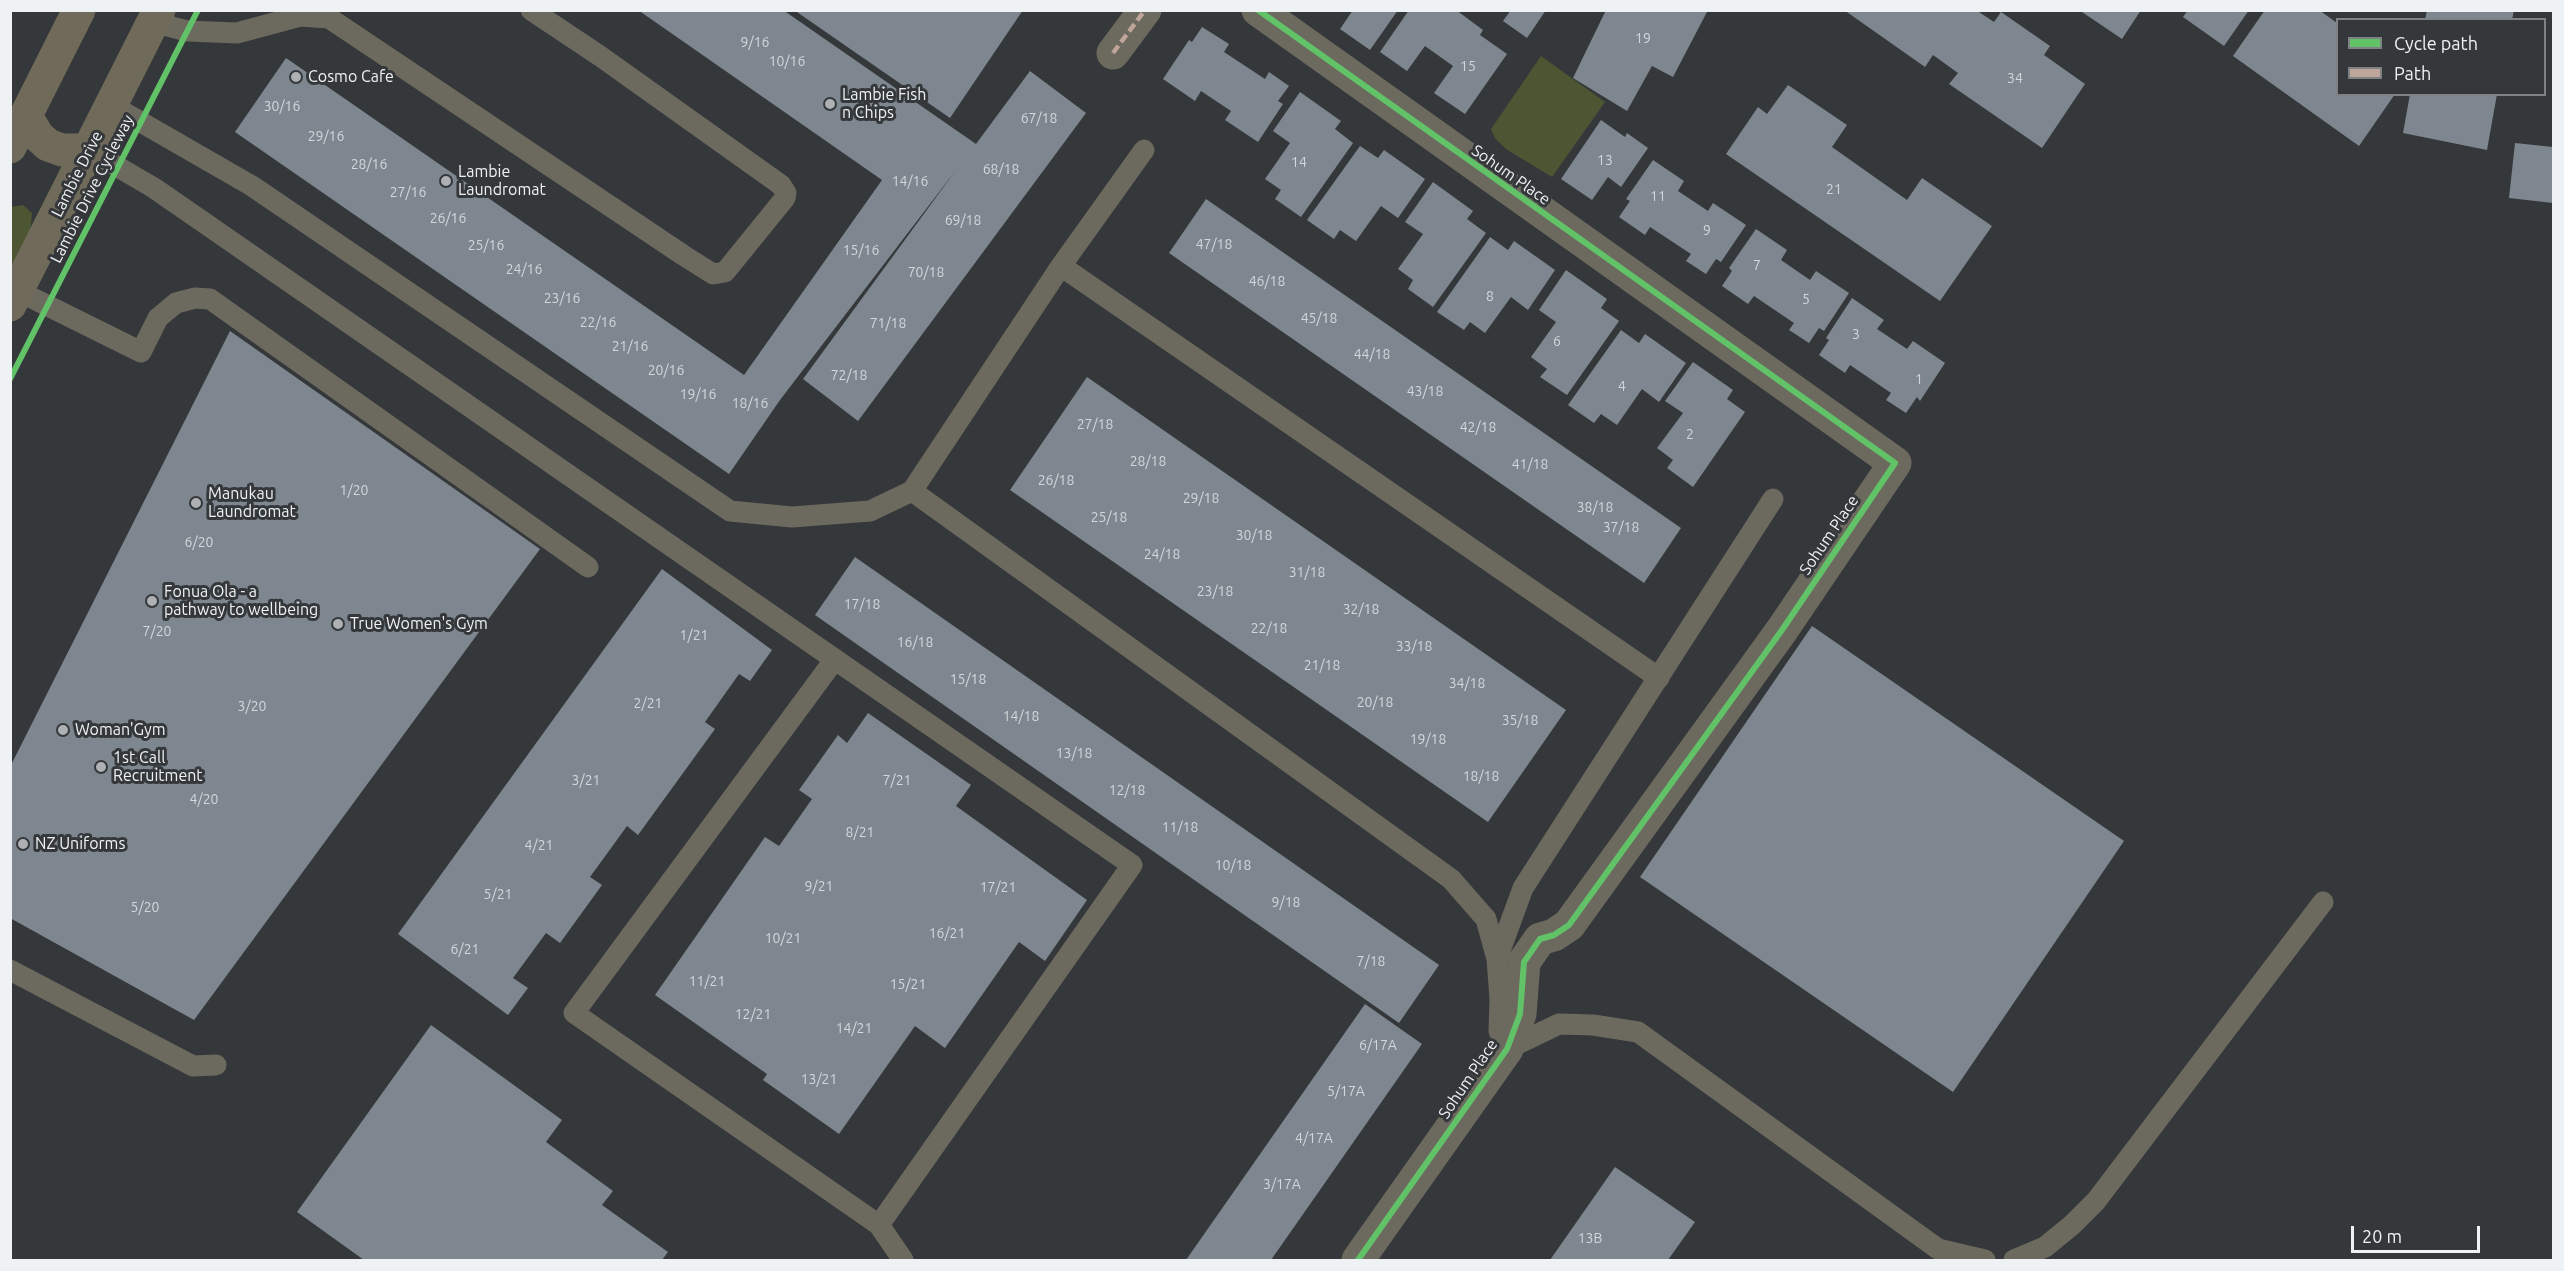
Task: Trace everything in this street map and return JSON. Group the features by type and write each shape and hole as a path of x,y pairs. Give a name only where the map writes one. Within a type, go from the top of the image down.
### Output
{"main road":[{"path":"10,147 79,10"},
{"name":"Lambie Drive","path":"14,298 113,106 150,14"},
{"path":"26,116 38,136 48,145 62,150 89,150"}],"street":[{"path":"1113,53 1145,10"},
{"name":"Sohum Place","path":"1258,10 1895,463 1782,630 1569,925 1540,939 1524,962 1520,1014 1507,1049 1358,1260"}],"lane":[{"path":"150,14 187,31 237,33 302,13 329,18 683,255 713,274 725,272 785,198 786,193 781,185 600,56 531,10"},
{"path":"113,106 252,186 730,511 792,517 870,511 912,491 1061,266 1144,150"},
{"path":"89,150 164,195 1132,865 879,1225"},
{"path":"1061,266 1659,678"},
{"path":"14,298 141,352 158,318 176,303 195,298 210,299 588,567"},
{"path":"912,491 1451,879 1486,919 1497,959 1500,999 1499,1031 1507,1049 1559,1024 1593,1025 1638,1032 1938,1249 1985,1260"},
{"path":"1497,959 1523,888 1773,499"},
{"path":"835,659 574,1012 879,1225 903,1260"},
{"path":"2014,1260 2045,1247 2073,1225 2096,1201 2323,902"},
{"path":"10,970 193,1066 216,1065"}],"green space":[{"path":"1541,56 1605,102 1552,177 1506,149 1495,138 1491,129"},
{"path":"23,205 32,213 30,237 11,275 11,207"}],"building":[{"path":"638,10 783,10 976,144 1030,71 1086,113 858,421 803,379 956,170 780,400 729,474 235,132 286,58 744,375 882,180"},
{"path":"794,10 1023,10 950,118"},
{"path":"1353,10 1398,10 1370,50 1340,29"},
{"path":"1409,10 1456,10 1483,30 1480,35 1507,54 1465,114 1434,93 1453,66 1425,46 1407,71 1380,52"},
{"path":"1511,10 1546,10 1527,38 1503,21"},
{"path":"1606,10 1708,10 1673,77 1652,66 1627,111 1573,78"},
{"path":"1844,10 1976,10 1994,22 2001,12 2050,46 2044,55 2085,84 2042,148 1949,84 1958,73 1933,55 1925,67"},
{"path":"2079,10 2141,10 2122,39"},
{"path":"2188,10 2249,10 2224,46 2183,17"},
{"path":"2265,10 2319,10 2336,22 2336,96 2394,96 2359,146 2233,56"},
{"path":"2427,10 2514,10 2512,18 2425,18"},
{"path":"1202,27 1229,44 1224,52 1265,79 1269,72 1289,86 1278,101 1283,104 1258,142 1225,120 1231,111 1201,91 1195,101 1163,79 1189,40 1192,42"},
{"path":"1788,85 1847,125 1832,147 1907,200 1922,178 1992,226 1940,301 1726,154 1758,107 1767,114"},
{"path":"1300,92 1341,121 1335,129 1353,143 1301,217 1275,199 1281,190 1265,179 1290,143 1273,131"},
{"path":"2410,96 2497,96 2487,150 2403,133"},
{"path":"1601,120 1625,137 1627,133 1648,148 1621,187 1608,177 1592,200 1561,179"},
{"path":"2515,143 2553,147 2553,203 2509,198"},
{"path":"1360,146 1378,158 1384,150 1425,179 1398,218 1381,206 1356,241 1340,230 1334,239 1307,220"},
{"path":"1653,160 1684,181 1678,191 1708,211 1713,203 1746,225 1721,262 1716,259 1706,274 1686,261 1691,254 1650,227 1645,235 1619,217 1630,201 1626,199"},
{"path":"1433,182 1473,211 1467,219 1486,233 1433,307 1408,289 1413,280 1398,269 1423,234 1405,222"},
{"path":"1206,199 1681,528 1644,583 1169,253"},
{"path":"1756,229 1787,250 1781,260 1810,280 1816,271 1849,293 1824,331 1819,328 1809,343 1789,330 1794,323 1754,296 1748,304 1722,286 1732,271 1729,268"},
{"path":"1490,237 1508,250 1514,241 1555,270 1528,310 1511,297 1485,333 1470,322 1464,330 1437,312"},
{"path":"1566,270 1607,299 1601,308 1619,321 1567,395 1540,377 1547,369 1531,357 1556,322 1539,310"},
{"path":"1852,298 1884,320 1877,329 1907,349 1913,341 1945,363 1920,401 1917,397 1906,413 1886,400 1891,393 1850,365 1845,373 1819,355 1829,340 1826,338"},
{"path":"1621,330 1639,343 1645,334 1686,363 1659,402 1642,389 1617,425 1601,414 1594,423 1568,405"},
{"path":"230,331 540,549 194,1020 10,918 10,767"},
{"path":"1693,362 1733,390 1727,399 1745,412 1693,487 1667,468 1673,460 1657,448 1683,413 1665,401"},
{"path":"1087,377 1566,710 1488,822 1010,490"},
{"path":"855,557 1439,965 1399,1023 815,615"},
{"path":"662,569 772,650 750,681 739,674 705,722 715,729 638,835 627,826 590,877 602,885 560,943 546,933 513,978 528,988 508,1015 398,934"},
{"path":"1812,626 2124,841 1953,1092 1640,877"},
{"path":"868,713 971,785 956,806 1087,900 1045,961 1019,942 945,1048 915,1026 839,1134 763,1080 767,1074 655,995 765,837 779,846 812,799 799,790 838,735 847,743"},
{"path":"1365,1004 1422,1044 1271,1260 1186,1260"},
{"path":"431,1025 562,1120 546,1142 613,1191 602,1205 668,1252 662,1260 364,1260 297,1212"},
{"path":"1615,1167 1695,1222 1668,1260 1550,1260"}],"marked path":[{"path":"1113,53 1145,10"}],"cycle path":[{"name":"Lambie Drive Cycleway","path":"10,379 198,10"},
{"path":"1258,10 1895,463 1782,630 1569,925 1554,935 1540,939 1524,962 1520,1014 1507,1049 1358,1260"}],"place":[{"name":"Cosmo Cafe","path":"296,77"},
{"name":"Lambie Fish n Chips","path":"830,104"},
{"name":"Lambie Laundromat","path":"446,181"},
{"name":"Manukau Laundromat","path":"196,503"},
{"name":"Fonua Ola - a pathway to wellbeing","path":"152,601"},
{"name":"True Women's Gym","path":"338,624"},
{"name":"Woman'Gym","path":"63,730"},
{"name":"1st Call Recruitment","path":"101,767"},
{"name":"NZ Uniforms","path":"23,844"}]}
